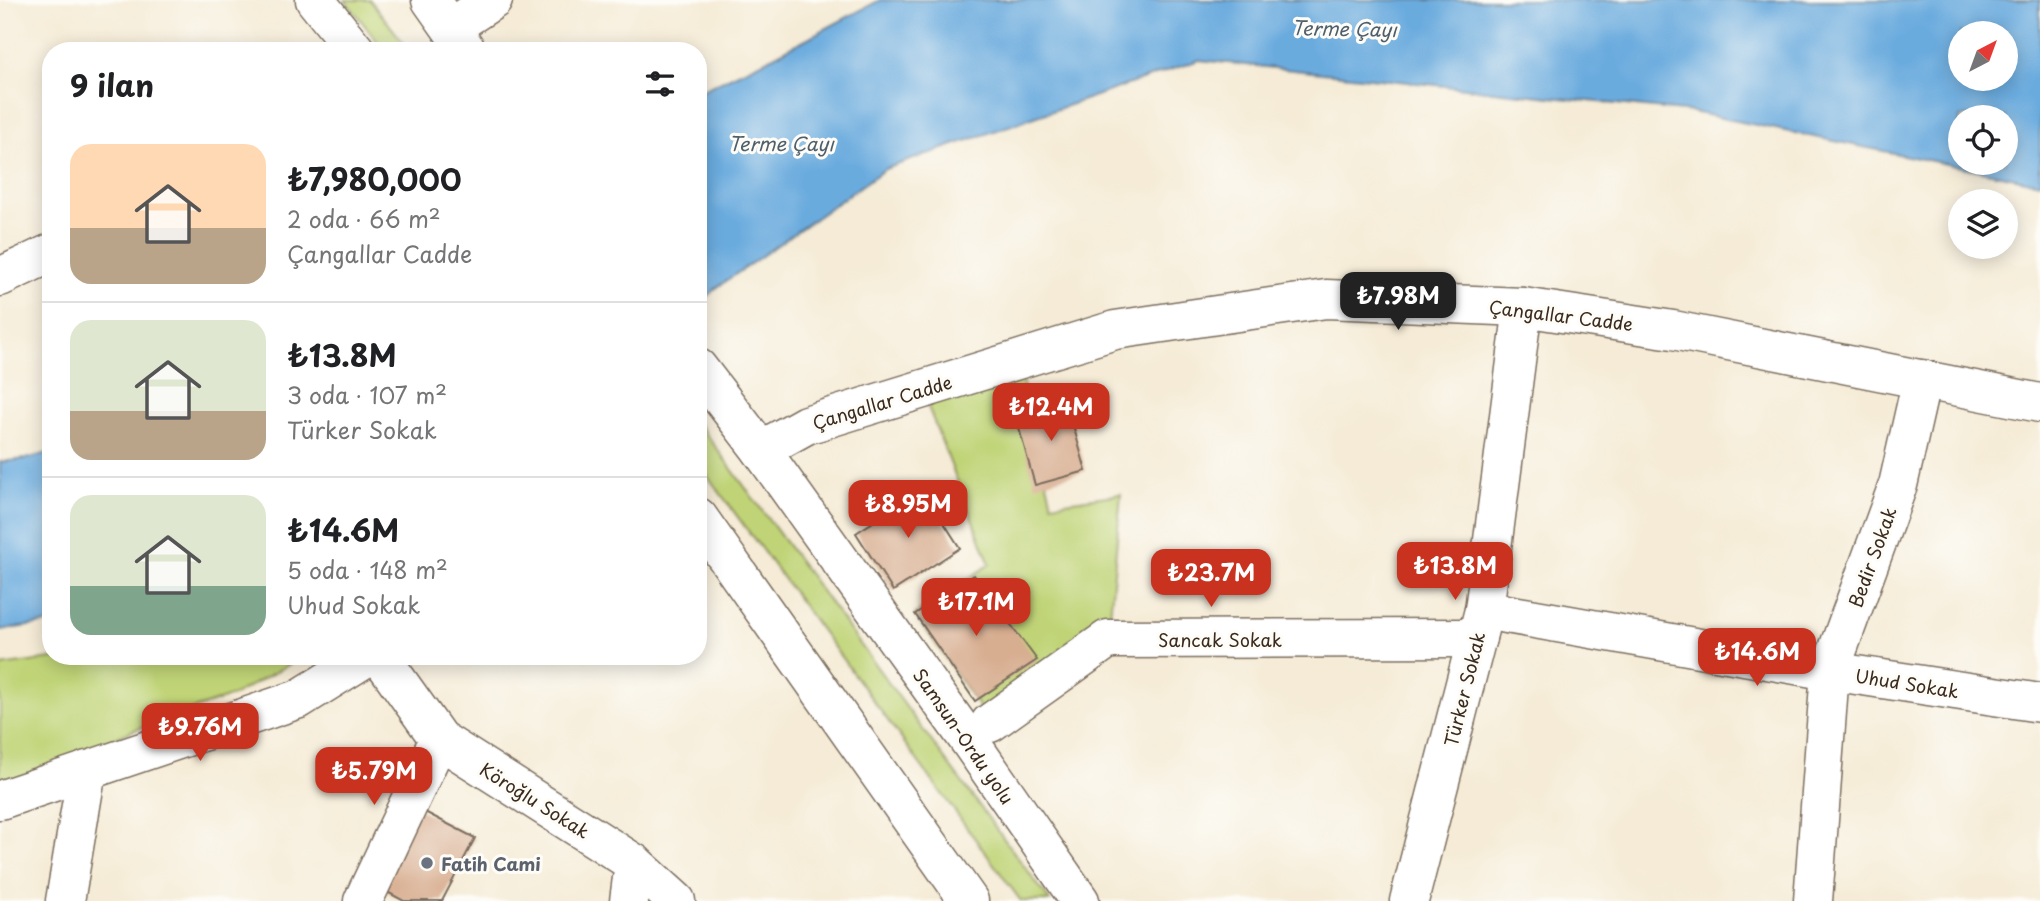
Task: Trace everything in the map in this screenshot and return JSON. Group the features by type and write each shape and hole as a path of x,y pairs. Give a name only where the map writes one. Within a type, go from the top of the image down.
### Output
{"main road":[{"path":"316,0 349,42"},
{"path":"450,26 493,0"},
{"path":"0,277 42,257"},
{"name":"Çangallar Cadde","path":"761,450 806,425 1115,330 1326,299 1524,307 1673,330 2040,403"},
{"name":"Türker Sokak","path":"1409,901 1480,624 1524,307"},
{"name":"Bedir Sokak","path":"1814,901 1830,671 1898,485 1922,379"},
{"name":"Samsun-Ordu yolu","path":"707,380 761,450 1080,901"},
{"path":"707,530 969,901"},
{"name":"Uhud Sokak","path":"1480,624 1830,671 2040,703"},
{"name":"Sancak Sokak","path":"990,723 1108,639 1480,624"},
{"path":"0,800 299,698 353,665"},
{"name":"Köroğlu Sokak","path":"386,665 439,739 634,863 676,901"},
{"path":"363,901 439,739"},
{"path":"65,901 87,770"},
{"path":"629,901 634,863"}],"green space":[{"path":"345,0 370,0 403,42 378,42"},
{"path":"1017,360 1052,504 1121,494 1108,639 990,723 915,614 990,564 923,394"},
{"path":"707,435 1050,901 1021,901 707,475"},
{"path":"42,660 42,665 288,665 232,696 134,730 14,783 0,786 0,666"}],"water":[{"name":"Terme Çayı","path":"880,0 2040,0 2040,183 2001,175 2018,175 2018,105 1948,105 1948,164 1692,112 1199,60 885,169 707,297 707,88"},
{"path":"42,455 42,624 0,630 0,462"}],"building":[{"path":"1066,400 1086,471 1035,485 1015,414"},
{"path":"923,490 960,548 893,591 856,533"},
{"path":"974,575 1037,660 975,701 915,614"},
{"name":"Fatih Cami","path":"419,809 475,838 442,901 404,901 378,887"}],"place":[{"name":"Fatih Cami","path":"427,863"}]}
